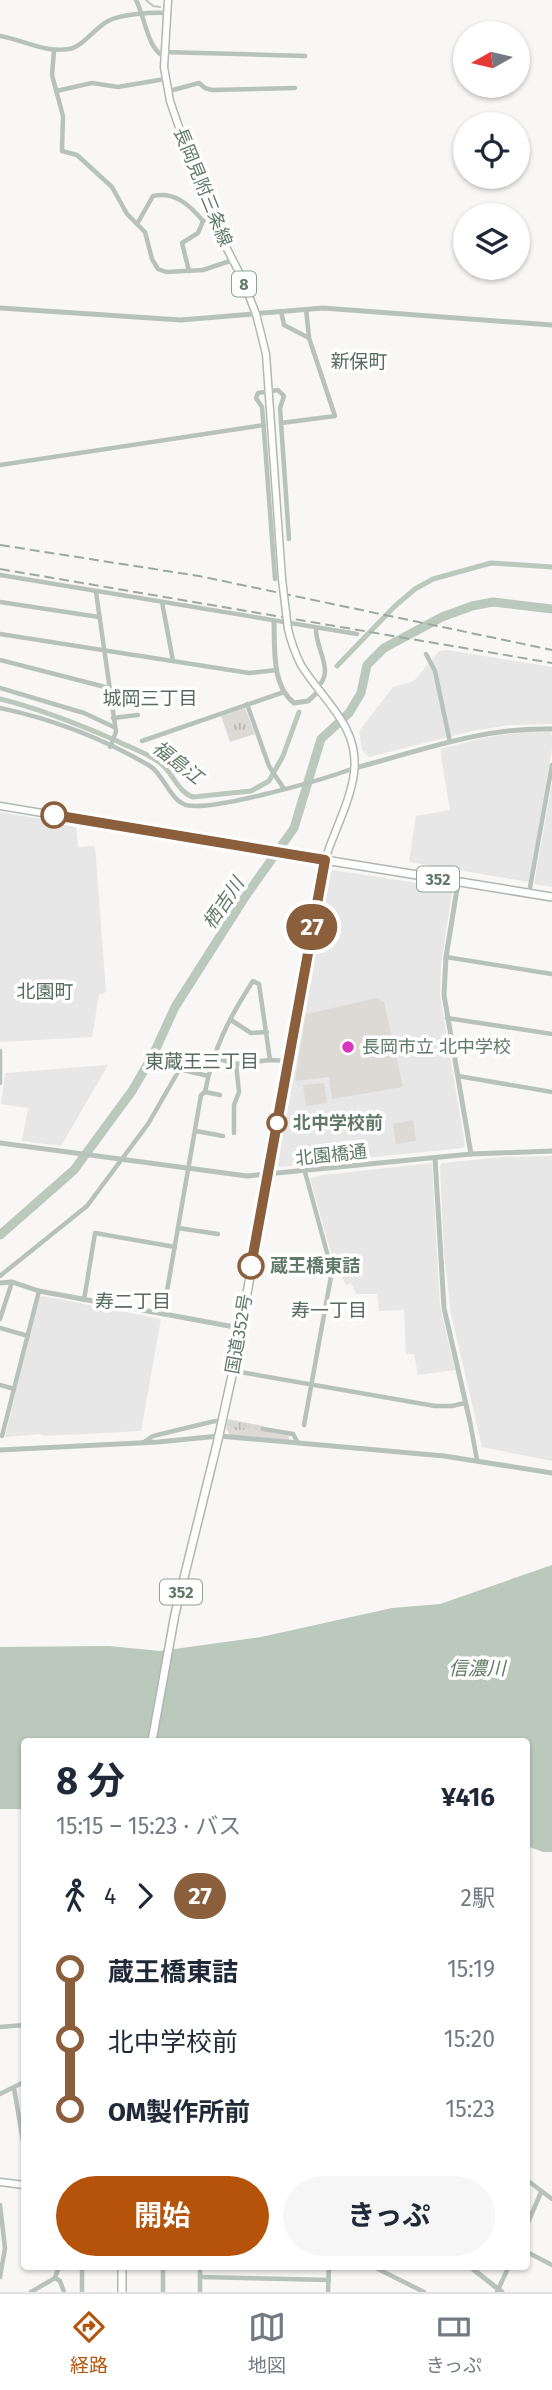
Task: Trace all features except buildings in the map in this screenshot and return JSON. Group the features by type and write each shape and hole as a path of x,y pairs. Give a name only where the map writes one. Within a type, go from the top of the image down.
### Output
{"highway":[{"name":"352","path":"325,860 552,897"},
{"name":"国道352号","path":"153,1738 170,1637 233,1371 325,860"},
{"path":"122,2270 122,2292"}],"main road":[{"name":"長岡見附三条線","path":"169,0 163,54 168,91 183,144 212,217 256,314 266,355 278,579"},
{"name":"8","path":"278,579 296,655 339,714 351,737 355,768 350,791 325,860"},
{"path":"0,806 325,860"},
{"path":"0,2182 21,2184"}],"street":[{"path":"136,0 155,51 163,54 305,56"},
{"path":"0,36 54,51 78,46 88,35 112,19 167,13"},
{"path":"54,51 52,70 63,116 62,151 77,155 112,187 127,214 145,232 152,259 158,269 166,272 203,270 233,260"},
{"path":"56,91 92,83 118,87 165,79"},
{"path":"168,91 199,83 212,90 295,88"},
{"path":"137,224 153,196 165,194 178,198 203,221"},
{"path":"189,271 182,243 198,233 203,221 212,217"},
{"path":"0,308 181,320 306,309 359,310 552,325"},
{"path":"281,423 335,416 309,338 306,309"},
{"path":"281,311 284,325 309,338"},
{"path":"278,579 262,407 257,396 259,392 280,390 283,394 280,408 289,539"},
{"path":"0,466 264,425"},
{"path":"0,575 357,634"},
{"path":"96,592 116,735 111,746"},
{"path":"0,602 100,617"},
{"path":"162,602 173,661"},
{"path":"274,621 277,670 284,692 290,701 298,704 308,701 324,681 326,672 318,648 316,628"},
{"path":"0,634 249,673 277,670"},
{"path":"426,654 435,671 450,742"},
{"path":"0,660 109,688"},
{"path":"0,688 84,713 114,727"},
{"path":"142,741 284,692"},
{"path":"247,704 270,768 279,782 287,788"},
{"path":"0,708 50,721 111,746 151,767 180,801 187,805 241,800 468,736 516,729 552,729"},
{"path":"113,718 138,715"},
{"path":"529,894 552,765"},
{"path":"458,883 444,981 446,1017 471,1154"},
{"path":"446,957 552,974"},
{"path":"163,1315 201,1095 205,1092 219,1039 253,981 258,982 270,1060"},
{"path":"446,1017 552,1034"},
{"path":"231,1020 251,1032 267,1032"},
{"path":"0,1051 0,1083"},
{"path":"213,1057 236,1064 289,1061"},
{"path":"234,1133 234,1105 239,1092 236,1064"},
{"path":"0,1276 88,1206 152,1117 178,1072 183,1070 208,1076"},
{"path":"457,1076 552,1092"},
{"path":"205,1092 220,1095"},
{"path":"196,1131 223,1136"},
{"name":"北園橋通","path":"0,1143 236,1176 305,1172 471,1154 552,1151"},
{"path":"435,1158 444,1308 477,1460"},
{"path":"304,1425 332,1271 305,1172"},
{"path":"178,1228 218,1234"},
{"path":"84,1300 95,1233 175,1247"},
{"path":"0,1283 12,1282 38,1291 240,1328"},
{"path":"0,1319 12,1282"},
{"path":"2,1436 38,1291"},
{"path":"0,1328 28,1336"},
{"path":"233,1371 435,1405 452,1406 465,1403"},
{"path":"0,1385 14,1389"},
{"path":"144,1442 153,1436 215,1421"},
{"path":"263,1429 293,1434 298,1443"},
{"path":"0,1450 218,1440 298,1443 477,1460 552,1473"},
{"path":"0,2027 21,2025"},
{"path":"0,2094 21,2084"},
{"path":"14,2088 21,2129"},
{"path":"530,2183 552,2200"},
{"path":"530,2216 541,2192"},
{"path":"0,2205 5,2248 0,2277"},
{"path":"530,2254 552,2265"},
{"path":"31,2292 55,2278 58,2270"},
{"path":"82,2270 82,2292"},
{"path":"163,2270 163,2292"},
{"path":"200,2270 201,2292"},
{"path":"328,2292 329,2270"},
{"path":"380,2270 424,2292"},
{"path":"474,2270 499,2291 507,2270"},
{"path":"200,2277 328,2280"},
{"path":"55,2278 60,2281 64,2292"}],"shaded area":[{"path":"448,650 552,667 552,724 509,725 472,731 369,757 362,750 359,731 393,687 414,681 439,651"},
{"path":"551,732 552,736 529,882 409,862 416,816 450,810 440,749 487,737"},
{"path":"552,782 552,887 534,884"},
{"path":"0,812 76,825 78,847 95,846 106,992 99,995 92,1037 0,1042"},
{"path":"333,870 449,888 452,892 441,965 440,995 465,1145 463,1148 279,1167 276,1163 327,875"},
{"path":"108,1065 61,1146 22,1141 28,1108 1,1104 5,1073"},
{"path":"552,1156 552,1461 482,1447 451,1314 444,1253 440,1166 442,1163 502,1157"},
{"path":"432,1163 440,1306 455,1370 418,1375 414,1354 406,1354 404,1310 379,1311 377,1294 356,1294 351,1283 346,1285 333,1260 310,1178"},
{"path":"39,1297 161,1319 141,1431 5,1437"}],"green space":[{"path":"245,708 255,734 230,742 221,716"},
{"path":"377,998 384,1002 403,1087 332,1099 329,1077 295,1081 306,1014"},
{"path":"324,1083 327,1103 306,1106 303,1085"},
{"path":"413,1120 416,1141 396,1144 393,1124"},
{"path":"228,1419 264,1426 263,1431 289,1436 289,1440 230,1435 226,1428"}],"water":[{"name":"信濃川","path":"552,1565 552,1852 530,1847 530,1738 21,1738 21,1809 0,1809 0,1647 109,1646 160,1651 261,1637 392,1608 440,1604"}],"waterway":[{"path":"146,0 153,6 160,7"},
{"name":"福島江","path":"337,666 395,606 415,589 433,579 491,563 552,567"},
{"name":"栖吉川","path":"0,1235 74,1170 132,1091 153,1055 175,1007 245,897 294,828 321,739 349,713 361,693 367,665 384,648 442,617 472,606 493,602 552,609"},
{"name":"福島江","path":"0,699 59,717 145,753 165,767 183,791 193,797 251,791 269,781 283,756 299,712"}],"tunnel":[{"path":"215,1421 263,1429"}],"railway":[{"path":"0,545 199,576 552,650"},
{"path":"0,569 552,663"}],"bus line":[{"name":"27","path":"54,815 325,860 251,1266"}],"place":[{"name":"長岡市立 北中学校","path":"348,1047"},
{"name":"北中学校前","path":"277,1123"},
{"name":"蔵王橋東詰","path":"251,1266"}],"district":[{"name":"新保町","path":"359,361"},
{"name":"城岡三丁目","path":"150,698"},
{"name":"北園町","path":"45,991"},
{"name":"東蔵王三丁目","path":"202,1061"},
{"name":"寿二丁目","path":"133,1301"},
{"name":"寿一丁目","path":"329,1310"}]}
